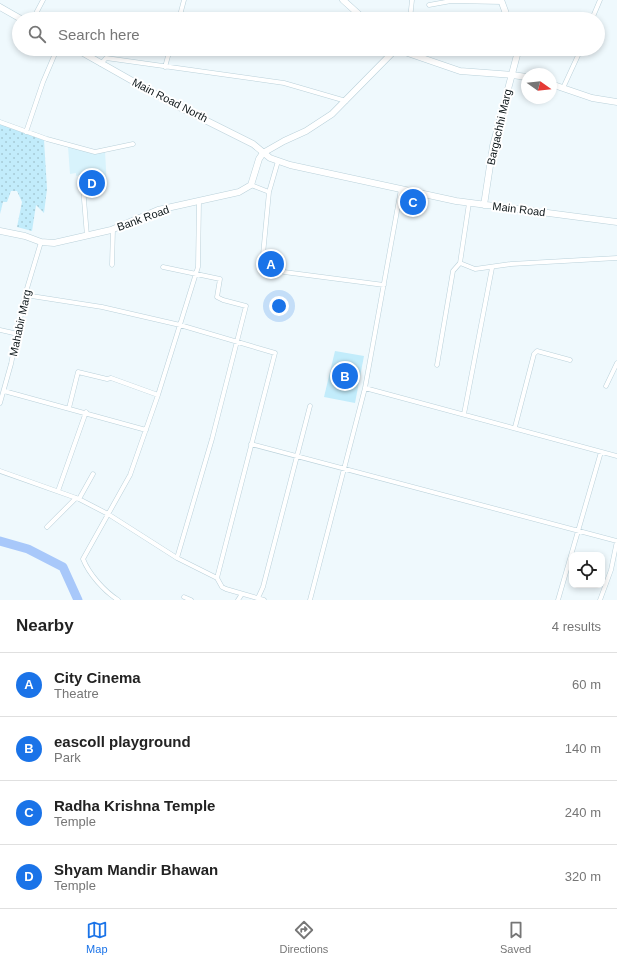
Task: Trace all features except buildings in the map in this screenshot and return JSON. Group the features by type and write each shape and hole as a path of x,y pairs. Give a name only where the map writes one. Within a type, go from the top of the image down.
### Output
{"main road":[{"path":"345,1 357,12"},
{"path":"501,1 505,12"},
{"path":"0,7 12,14"},
{"name":"Main Road North","path":"88,56 175,104 253,144 263,153 278,161 317,172 401,189"},
{"path":"251,185 259,158 263,153 284,140 306,131 332,114 389,56"},
{"path":"416,56 460,71 521,76"},
{"name":"Bargachhi Marg","path":"484,205 493,146 516,56"},
{"path":"557,86 592,98 617,102"},
{"name":"Bank Road","path":"0,231 25,236 41,242 54,243 113,229 158,210 239,192 251,185"},
{"name":"Main Road","path":"401,189 469,203 617,223"}],"street":[{"path":"37,12 43,0"},
{"path":"181,12 184,0"},
{"path":"411,12 412,0"},
{"path":"595,12 600,0"},
{"path":"429,5 451,1 501,1"},
{"path":"26,132 43,82 54,56"},
{"path":"165,67 168,56"},
{"path":"563,88 578,56"},
{"path":"101,64 106,58 284,83 346,101"},
{"path":"0,122 47,139 95,152 133,144"},
{"path":"262,265 269,192 278,161"},
{"path":"82,175 87,236"},
{"path":"251,185 269,192"},
{"path":"310,600 365,388 401,189"},
{"path":"118,600 103,587 85,564 83,558 130,475 158,395 199,260 199,201"},
{"path":"437,365 453,271 460,263 469,203"},
{"path":"112,265 113,229"},
{"name":"Mahabir Marg","path":"0,403 18,334 25,295 41,242"},
{"path":"460,263 475,269 492,268 511,264 617,258"},
{"path":"163,267 220,279 217,297 246,306 212,439 177,558"},
{"path":"464,414 492,268"},
{"path":"284,272 384,285"},
{"path":"25,295 102,307 180,325 275,353 217,578"},
{"path":"0,330 18,334"},
{"path":"515,427 534,354 537,351 570,360"},
{"path":"606,386 617,363"},
{"path":"69,408 78,372 107,379 111,378 158,395"},
{"path":"365,388 515,427 617,456"},
{"path":"4,391 86,412 146,430"},
{"path":"258,598 263,587 310,406"},
{"path":"58,491 86,412"},
{"path":"251,444 617,541 611,570 600,600"},
{"path":"558,600 602,452"},
{"path":"0,471 78,498 108,514 177,558 217,578 222,587 264,600"},
{"path":"47,527 78,498 93,474"},
{"path":"238,600 242,594"},
{"path":"184,597 191,600"}],"shaded area":[{"path":"0,124 44,140 47,189 44,213 36,205 32,231 17,227 22,202 17,191 11,191 7,202 3,202 0,214"},
{"path":"68,147 105,151 107,187 97,189 96,170 86,170 86,174 76,176 76,173 70,174"},
{"path":"335,351 364,356 355,403 324,397"}],"waterway":[{"path":"0,541 28,549 63,567 78,600"}],"place":[{"name":"Shyam Mandir Bhawan","path":"92,183"},
{"name":"Radha Krishna Temple","path":"413,202"},
{"name":"City Cinema","path":"271,264"},
{"name":"eascoll playground","path":"345,376"}]}
